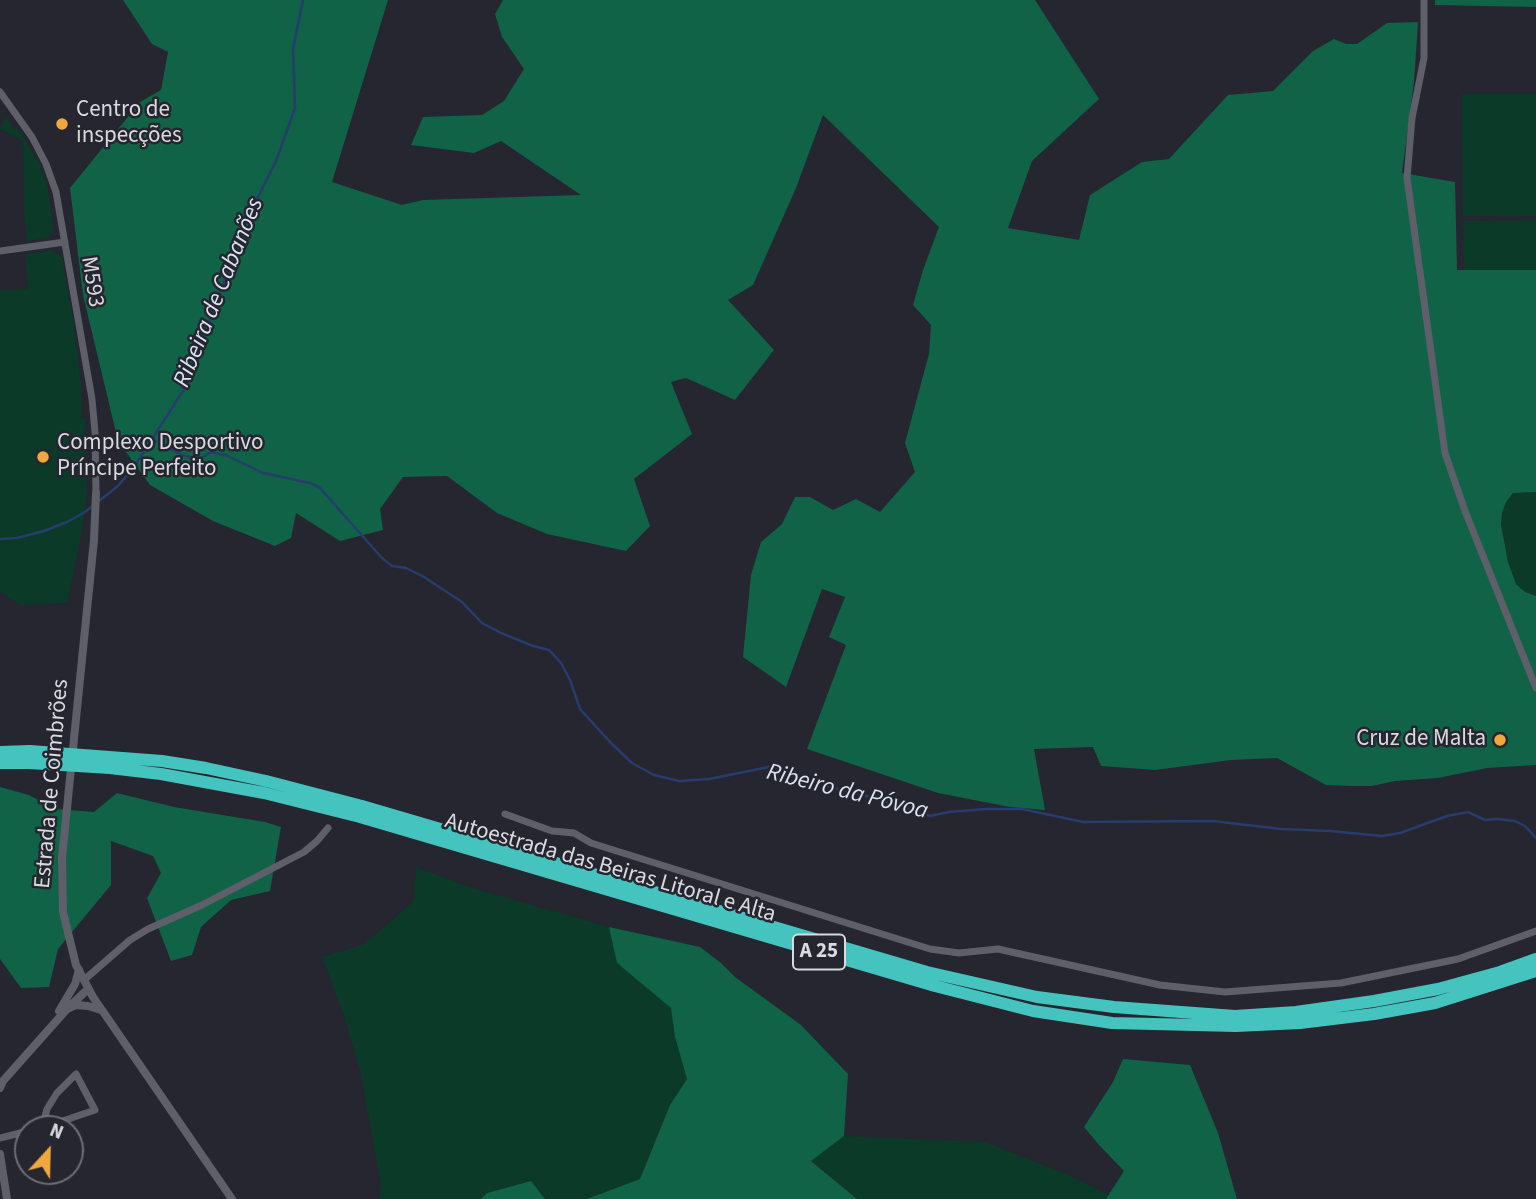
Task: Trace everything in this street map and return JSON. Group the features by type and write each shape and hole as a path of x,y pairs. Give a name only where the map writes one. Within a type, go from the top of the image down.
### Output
{"highway":[{"name":"Autoestrada das Beiras Litoral e Alta","path":"0,752 29,757 111,762 162,761 206,768 362,806 927,972 1037,997 1114,1007 1235,1016 1296,1012 1438,989 1536,959"},
{"name":"Autoestrada das Beiras Litoral e Alta","path":"0,763 29,757"},
{"name":"Autoestrada das Beiras Litoral e Alta","path":"111,762 264,793 360,817 935,986 1033,1011 1112,1023 1237,1026 1349,1017 1435,1003 1536,971"}],"street":[{"path":"1424,0 1424,58 1412,118 1407,178 1445,453 1465,511 1536,688"},
{"name":"M593","path":"0,92 32,137 56,192 92,399 96,493"},
{"path":"0,251 65,242"},
{"name":"Estrada de Coimbrões","path":"96,493 62,858 63,912 79,970 86,985 232,1199"},
{"path":"505,814 552,831 574,833 591,843 930,949 959,953 998,949 1173,986 1225,992 1341,984 1458,959 1536,931"},
{"path":"0,1088 3,1081 86,985 130,940 304,852 328,828"},
{"path":"41,1038 69,997 79,970"},
{"path":"67,1009 76,1005 101,1010"},
{"path":"76,1074 95,1110 39,1128 57,1093 76,1074"},
{"path":"0,1154 7,1199"}],"green space":[{"path":"123,0 388,0 332,182 402,205 423,200 581,195 501,141 474,153 411,145 423,117 482,115 504,101 524,69 502,37 495,14 503,0 1035,0 1099,99 1032,161 1008,228 1079,240 1090,195 1142,162 1169,159 1228,95 1273,91 1313,51 1334,39 1346,44 1357,44 1387,23 1418,22 1414,82 1402,173 1455,182 1457,270 1536,270 1536,492 1513,493 1506,502 1501,525 1508,562 1516,584 1525,592 1536,596 1536,765 1487,768 1438,778 1351,786 1326,785 1277,758 1231,760 1155,770 1101,766 1093,747 1034,749 1045,810 1010,807 938,793 807,749 846,645 829,637 845,597 822,589 786,687 743,657 751,575 761,542 782,524 795,497 810,497 833,510 856,499 880,512 915,472 905,443 929,354 931,325 913,305 939,227 823,115 796,188 753,285 728,300 774,350 735,400 686,378 671,382 692,434 634,479 650,526 626,551 547,534 497,513 447,476 403,477 380,509 383,530 340,541 296,513 291,538 275,546 213,521 150,485 118,441 83,295 70,188 140,102 161,90 168,52 152,44"},
{"path":"1435,0 1536,0 1536,7 1435,5"},
{"path":"1462,94 1536,94 1536,216 1463,216"},
{"path":"0,108 14,129 19,130 40,165 48,189 54,229 48,237 27,242 23,141 0,129 5,118"},
{"path":"1536,220 1536,270 1464,270 1463,221"},
{"name":"Complexo Desportivo Príncipe Perfeito","path":"51,250 62,258 73,318 81,383 81,418 85,418 87,496 67,603 21,605 0,592 0,290 28,289 25,254"},
{"path":"1536,492 1536,596 1525,592 1516,584 1508,562 1501,525 1506,502 1514,493"},
{"path":"0,787 29,795 55,809 94,812 117,793 174,807 281,827 270,891 231,900 201,927 192,955 171,961 147,898 161,873 153,856 111,841 111,885 58,949 49,987 21,988 0,959"},
{"path":"416,867 469,887 609,927 617,963 671,1008 675,1037 687,1079 670,1105 640,1179 587,1199 545,1199 531,1181 487,1193 481,1199 379,1199 381,1185 361,1075 344,1015 322,957 364,944 414,901"},
{"path":"609,927 700,947 735,977 801,1025 848,1074 844,1136 811,1161 857,1199 587,1199 640,1179 670,1105 687,1079 675,1037 671,1008 617,963"},
{"path":"1123,1059 1190,1065 1218,1133 1237,1199 1106,1199 1124,1171 1084,1127 1113,1082"},
{"path":"844,1136 985,1142 1068,1175 1109,1195 1106,1199 857,1199 811,1160"},
{"path":"531,1181 545,1199 481,1199 487,1193"}],"waterway":[{"name":"Ribeira de Cabanões","path":"99,501 118,486 134,467 190,380 249,215 276,161 295,108 293,49 303,0"},
{"name":"Ribeiro da Póvoa","path":"152,439 182,455 200,459 211,452 228,456 263,473 319,487 392,566 406,568 424,577 462,602 482,623 533,646 549,650 561,663 570,680 580,709 632,763 654,775 679,781 709,779 769,767 930,816 986,809 1022,809 1083,822 1213,821 1382,836 1468,812 1485,820 1515,821 1525,826 1536,838"},
{"name":"Ribeira de Cabanões","path":"0,539 44,531 67,522 94,505"}],"place":[{"name":"Centro de inspecções","path":"62,124"},
{"name":"Complexo Desportivo Príncipe Perfeito","path":"43,457"},
{"name":"Cruz de Malta","path":"1500,740"}]}
